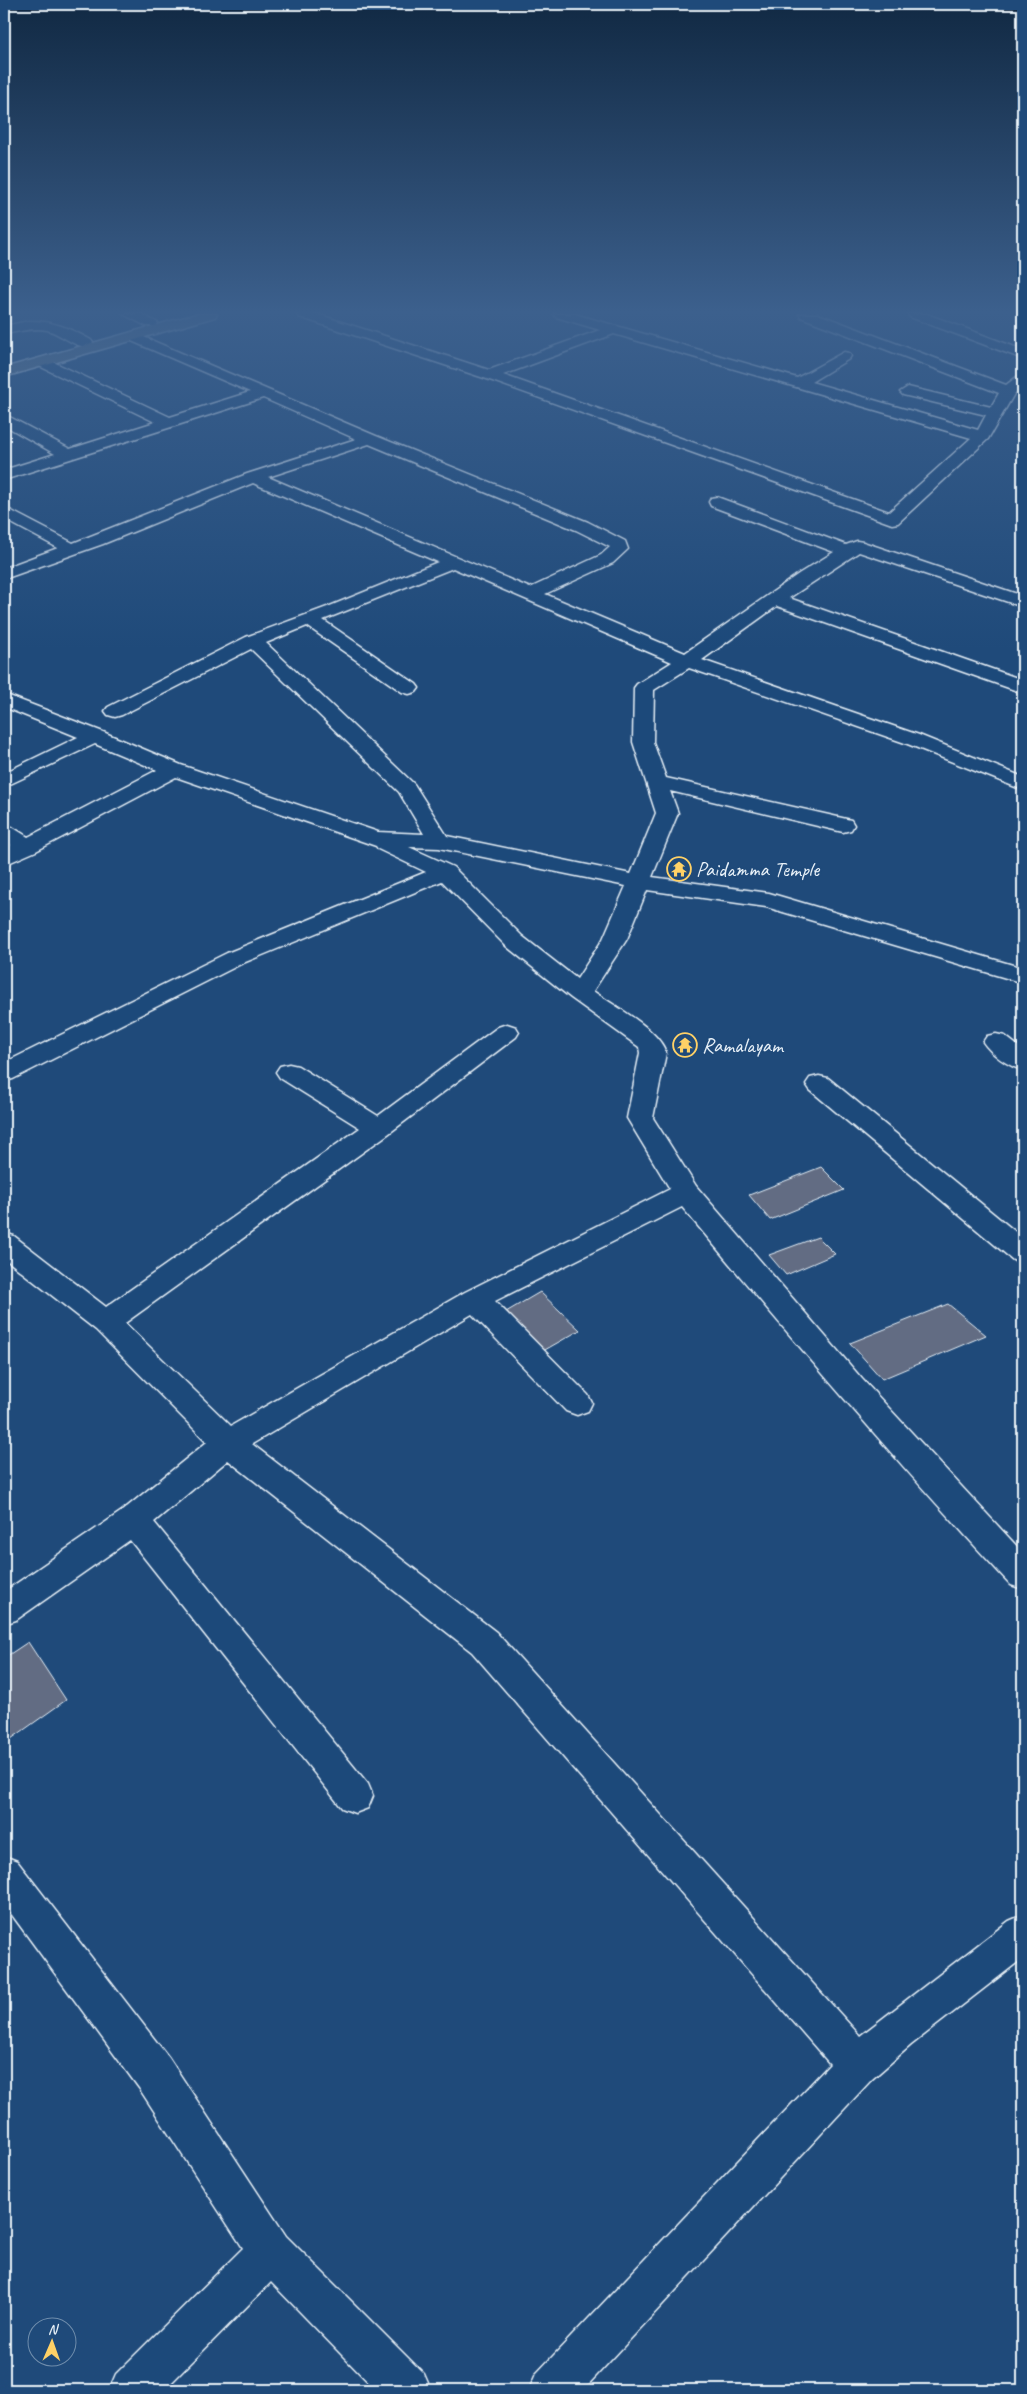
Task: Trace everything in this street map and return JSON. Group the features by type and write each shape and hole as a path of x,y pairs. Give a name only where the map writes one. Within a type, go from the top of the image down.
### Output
{"street":[{"path":"18,426 66,453"},
{"path":"4,475 66,453 160,426"},
{"path":"339,426 582,526 619,545 619,549 607,559 529,595"},
{"path":"632,426 892,518"},
{"path":"947,426 982,436"},
{"path":"580,992 615,939 668,813 643,742 644,688 864,541 982,436 988,426"},
{"path":"4,574 253,477 370,439"},
{"path":"253,477 687,661 912,739 1023,784"},
{"path":"717,502 864,541 1023,602"},
{"path":"4,512 72,549"},
{"path":"114,711 253,641 337,610 452,562"},
{"path":"775,599 1023,687"},
{"path":"309,619 410,688"},
{"path":"253,641 407,788 439,842"},
{"path":"4,700 174,769 376,839 445,872 514,941 580,992 645,1038 651,1045 654,1053 640,1118 686,1193 789,1316 975,1525 1023,1574"},
{"path":"4,781 96,736"},
{"path":"4,858 174,769"},
{"path":"657,782 843,825"},
{"path":"4,832 28,846"},
{"path":"376,839 439,842 638,882 769,900 1023,976"},
{"path":"4,1073 235,958 445,872"},
{"path":"106,1322 379,1128 507,1032"},
{"path":"996,1042 1023,1062"},
{"path":"289,1072 379,1128"},
{"path":"819,1084 1023,1253"},
{"path":"4,1610 133,1520 228,1443 475,1299 686,1193"},
{"path":"4,1243 106,1322 228,1443 484,1642 858,2065"},
{"path":"475,1299 577,1403"},
{"path":"133,1520 355,1796"},
{"path":"4,1874 154,2073 271,2251 408,2390"},
{"path":"552,2390 858,2065 897,2030 1023,1934"},
{"path":"132,2390 271,2251"}],"building":[{"path":"821,1167 844,1190 770,1220 749,1195"},
{"path":"818,1237 835,1254 786,1275 769,1255"},
{"path":"540,1292 580,1330 543,1351 506,1312"},
{"path":"948,1304 986,1335 882,1379 850,1343"},
{"path":"28,1642 66,1700 4,1744 4,1658"}],"place":[{"name":"Paidamma Temple","path":"679,869"},
{"name":"Ramalayam","path":"685,1045"}]}
